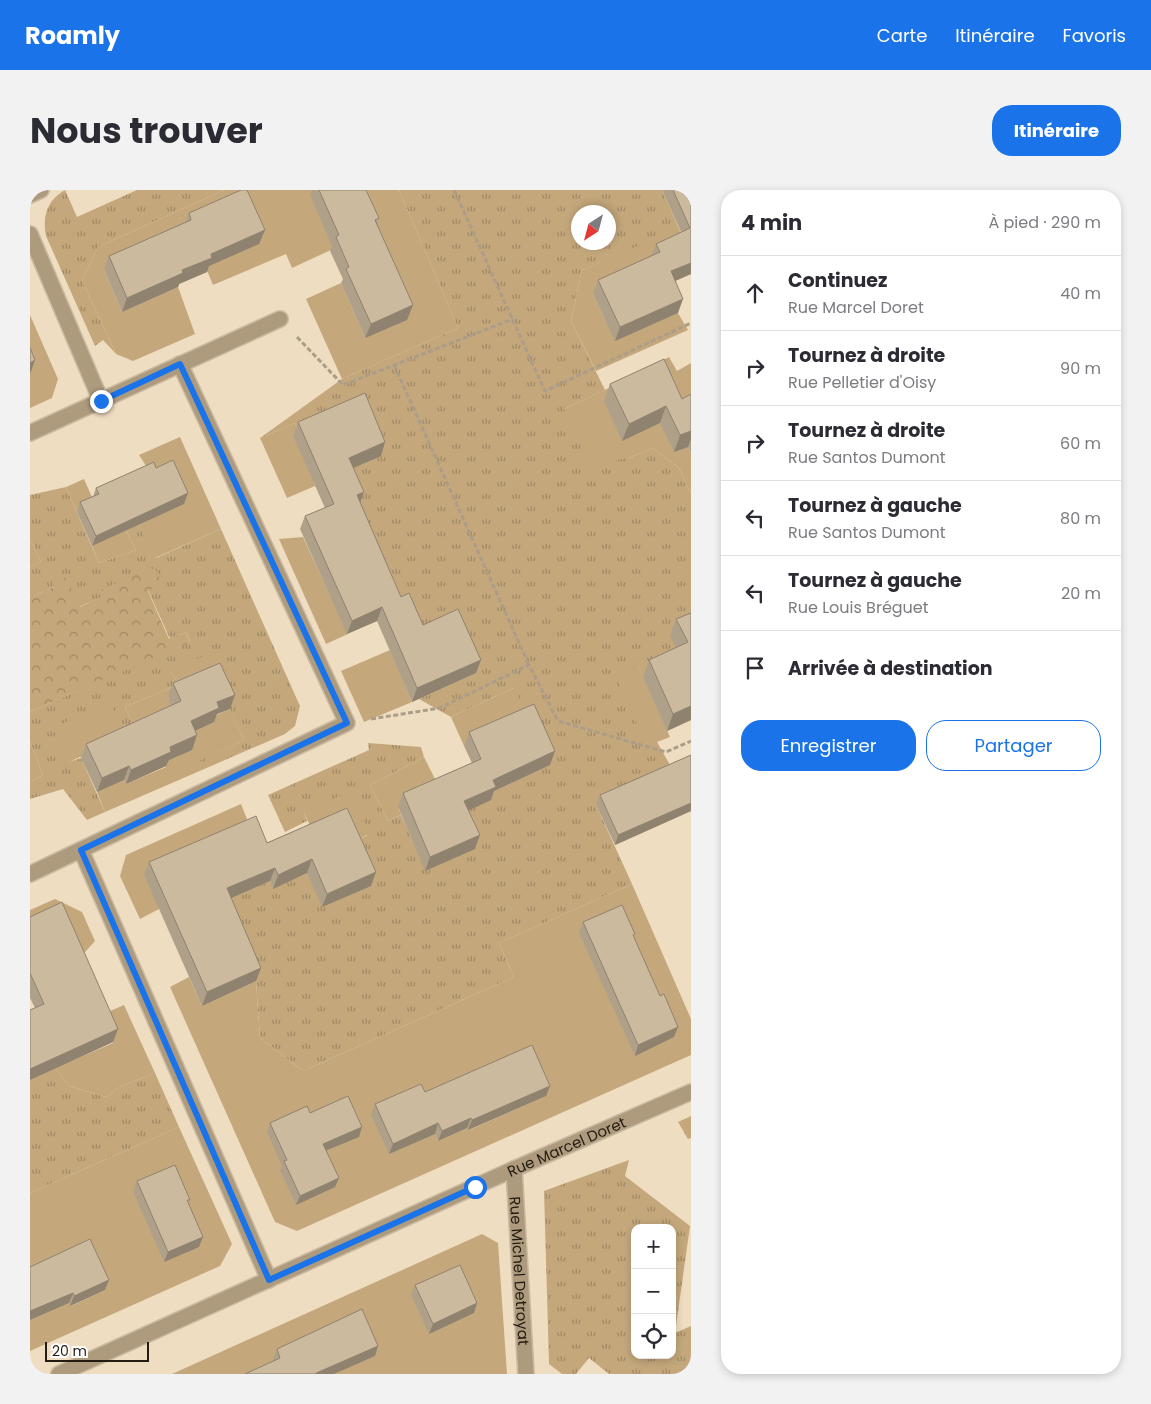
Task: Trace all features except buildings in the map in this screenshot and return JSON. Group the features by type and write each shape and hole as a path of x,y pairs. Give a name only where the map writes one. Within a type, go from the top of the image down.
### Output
{"street":[{"path":"30,195 41,190"},
{"path":"30,234 101,401"},
{"path":"30,433 280,319"},
{"path":"30,874 347,723 180,364"},
{"path":"81,850 269,1280"},
{"name":"Rue Marcel Doret","path":"59,1374 514,1169 691,1092"},
{"name":"Rue Michel Detroyat","path":"514,1169 526,1374"}],"path":[{"path":"454,190 546,391 691,323"},
{"path":"280,319 343,385 513,320"},
{"path":"394,365 529,665 558,721 666,752 691,741"},
{"path":"347,723 440,708 529,665"}],"green space":[{"path":"65,190 77,217 137,190 224,190 98,247 82,280 116,354 103,340 95,346 46,236 45,222 47,210 54,199"},
{"path":"224,190 321,190 333,249 292,268 286,254 213,285 206,268 104,270 122,312 178,287 195,334 133,361 116,354 82,280 98,247"},
{"path":"354,190 399,190 458,328 342,379 306,299 341,283 365,338"},
{"path":"399,190 662,190 685,242 651,258 645,244 582,270 571,321 605,390 564,409 629,458 653,448 679,468 691,494 691,627 682,659 643,677 639,667 645,741 657,742 679,781 596,805 632,884 499,943 514,977 303,1071 260,1038 256,981 198,912 270,881 274,888 307,873 352,843 368,835 304,813 307,821 285,832 268,795 369,750 368,743 421,747 424,757 370,785 388,821 401,815 426,871 459,815 514,688 451,717 419,699 476,673 418,639 295,423 260,438 342,379 458,328"},
{"path":"645,243 655,266 593,294 615,340 678,313 688,330 596,371 571,321 582,270"},
{"path":"30,315 58,379 52,398 30,408"},
{"path":"669,357 677,371 691,363 691,408 622,441 660,423 688,447 691,453 691,494 679,468 653,448 629,458 589,465 564,409"},
{"path":"295,423 300,433 315,486 287,498 260,438"},
{"path":"180,437 221,529 155,558 138,524 150,472 139,455"},
{"path":"84,479 95,504 77,512 66,487"},
{"path":"66,487 99,563 136,550 126,530 138,524 156,558 221,529 300,706 295,726 285,734 202,770 198,761 244,740 215,677 171,672 179,684 125,707 137,733 68,762 81,758 105,812 87,820 63,789 30,799 30,782 43,775 30,742 30,712 190,641 186,632 170,639 148,590 101,590 104,596 79,607 54,587 30,597 30,567 41,562 30,539 30,495"},
{"path":"126,530 136,550 99,563 92,546"},
{"path":"303,537 348,634 326,644 279,539"},
{"path":"30,539 41,562 30,567"},
{"path":"154,566 162,584 148,591 169,639 186,632 190,642 30,712 30,597 54,587 53,583 66,577 80,607 103,596 101,590"},
{"path":"390,650 412,702 364,722 341,671"},
{"path":"209,653 220,673 168,697 176,716 137,733 125,707 179,684 171,672"},
{"path":"639,667 670,737 657,742 645,742 616,677"},
{"path":"514,688 529,717 464,746 451,717"},
{"path":"110,702 127,737 68,762 53,728"},
{"path":"230,709 244,740 199,761 202,770 105,812 97,792 124,780 126,784 166,767 164,762 193,731 209,719"},
{"path":"30,742 43,775 30,782"},
{"path":"424,757 440,789 398,807 401,815 388,821 370,785"},
{"path":"350,791 369,834 352,843 314,834 304,813"},
{"path":"241,804 251,829 159,909 140,919 120,876 126,855"},
{"path":"632,884 691,1019 691,1055 297,1231 275,1222 170,987 189,977 202,1006 256,981 260,1038 303,1071 514,977 499,943","holes":["546,1096 469,1130 467,1128 438,1141 435,1134"]},
{"path":"55,899 82,912 95,941 78,960 30,928 30,910"},
{"path":"124,1005 155,1073 120,1087 106,1097 69,1086 55,1068 113,1043 101,1015"},
{"path":"55,1068 69,1086 106,1097 120,1087 155,1073 179,1127 30,1193 30,1080"},
{"path":"691,1116 691,1138 688,1139 678,1122"},
{"path":"179,1127 232,1244 220,1266 30,1351 30,1320 69,1303 71,1306 105,1290 30,1275 30,1193"},
{"path":"629,1160 625,1176 690,1226 676,1326 676,1224 631,1224 631,1359 676,1359 676,1333 691,1326 691,1374 609,1374 589,1358 576,1374 562,1374 549,1364 544,1191"},
{"path":"482,1234 498,1243 507,1374 334,1374 273,1360 276,1368 264,1374 172,1374"}],"route":[{"path":"101,401 180,364 347,723 81,850 269,1280 475,1187"}]}
